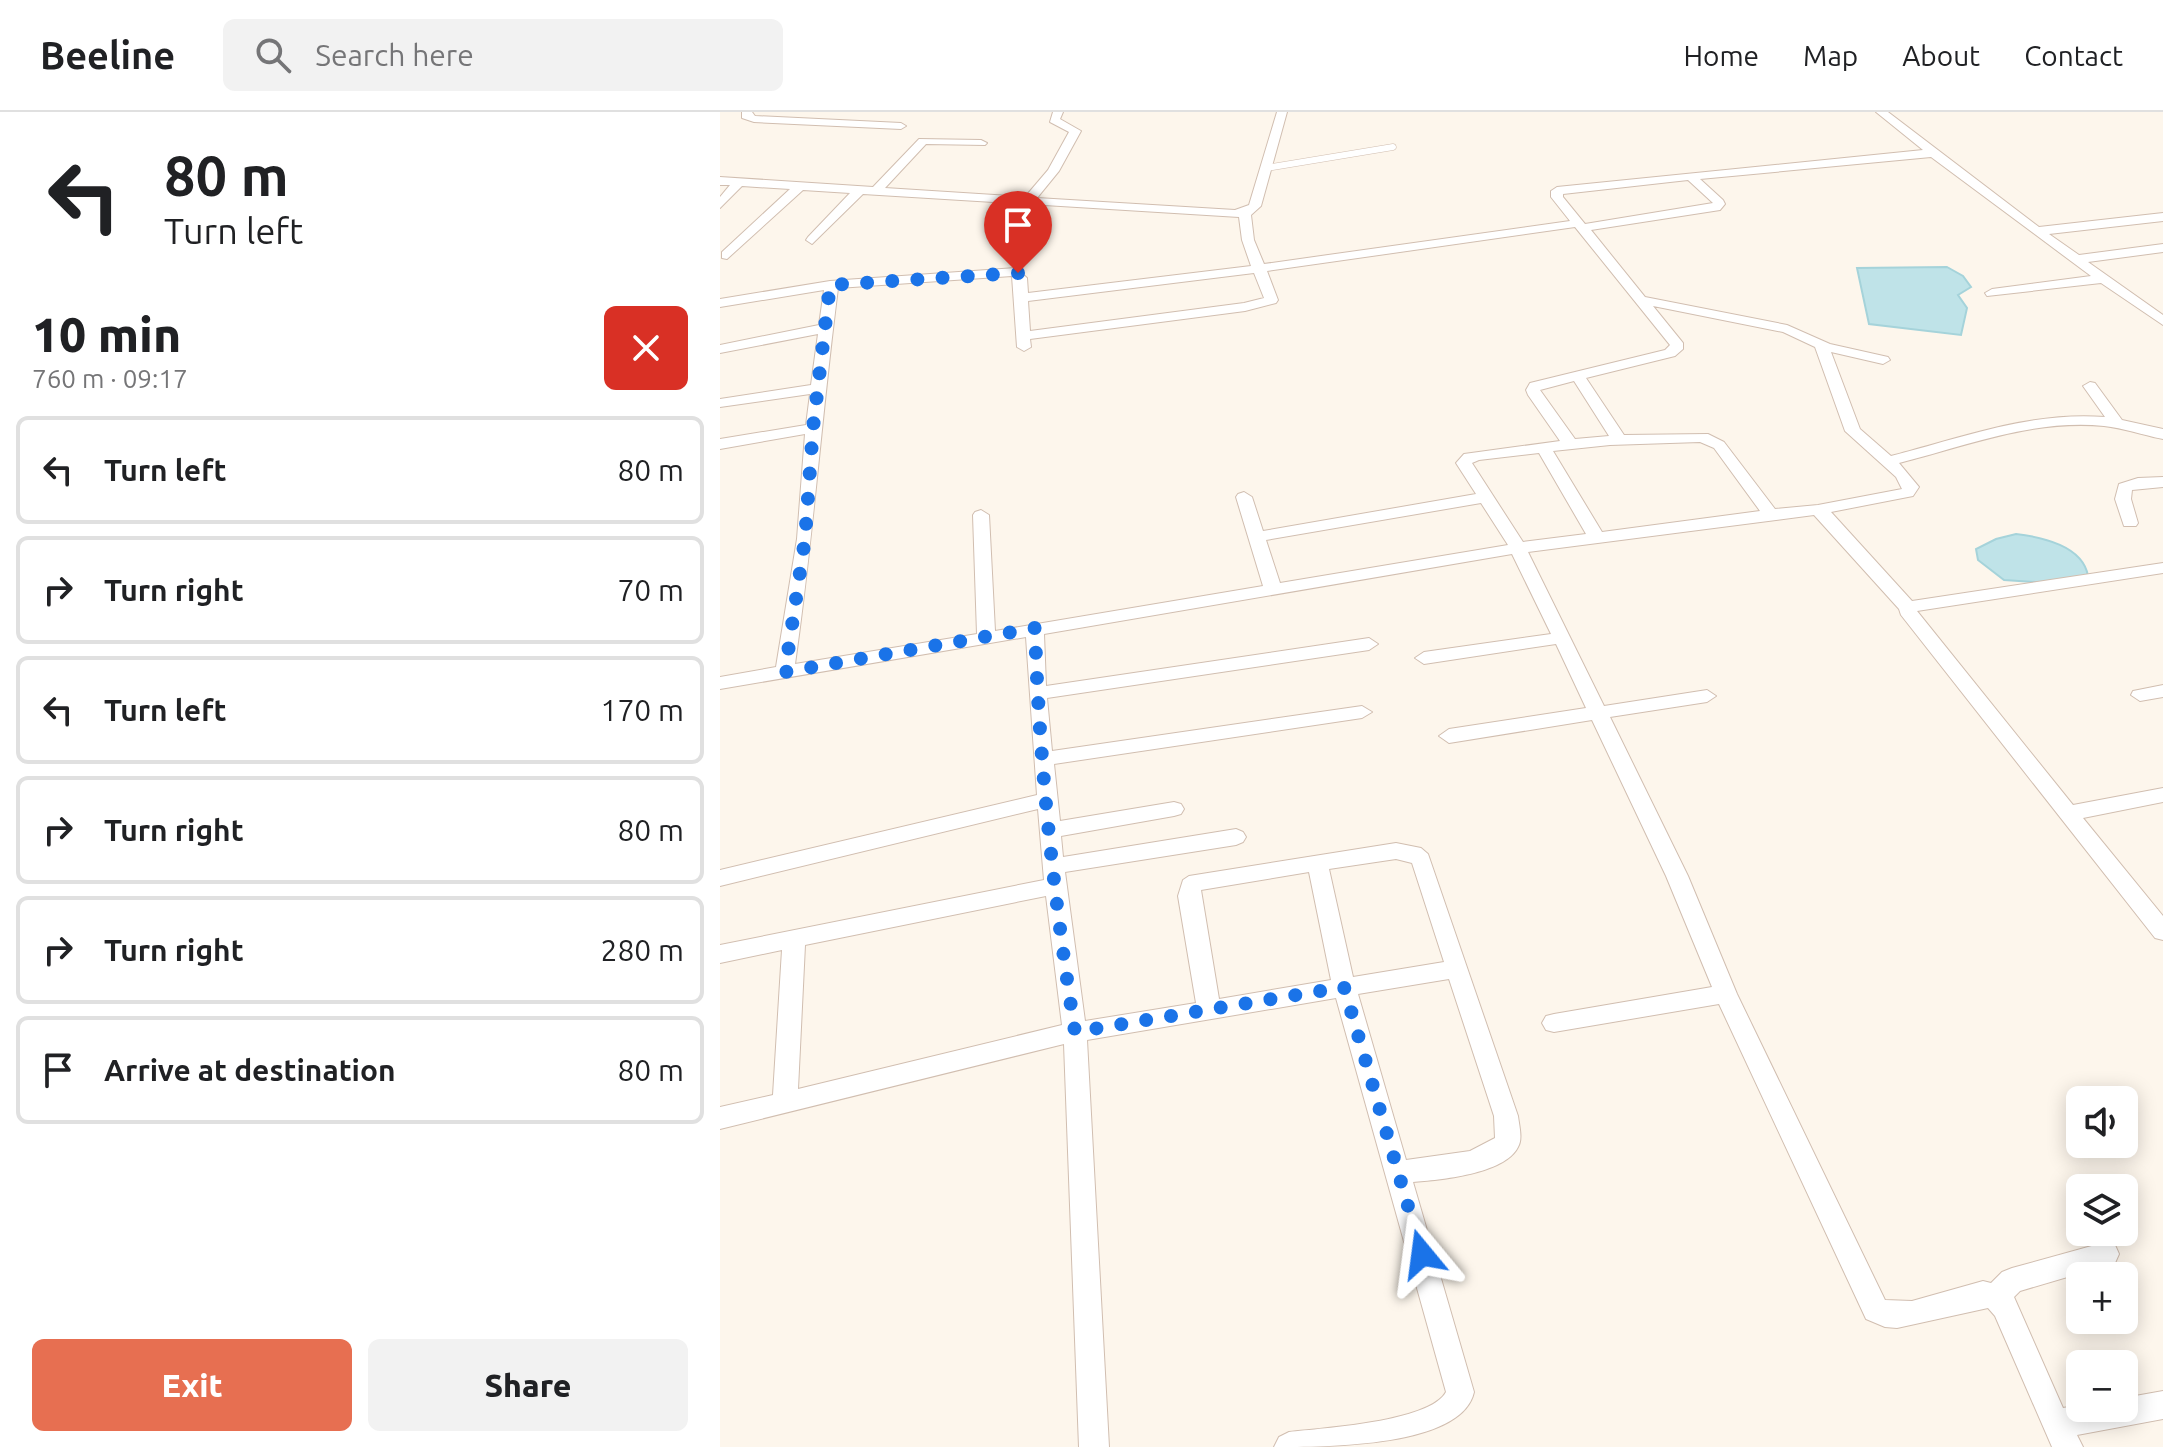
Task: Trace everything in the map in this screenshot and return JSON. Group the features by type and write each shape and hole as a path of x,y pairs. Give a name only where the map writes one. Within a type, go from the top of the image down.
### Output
{"street":[{"path":"747,112 746,116 754,119 901,126"},
{"path":"1027,202 1053,171 1075,131 1054,120 1058,112"},
{"path":"720,181 1219,214 1245,212 1255,206 1282,112"},
{"path":"1881,112 2163,321"},
{"path":"874,193 923,141 981,143"},
{"path":"1571,445 1533,390 1543,384 1676,350 1678,346 1557,197 1557,191 1934,153"},
{"path":"1021,298 1261,269 1716,207 1719,204 1717,200 1690,176"},
{"path":"720,204 738,183"},
{"path":"727,255 799,187"},
{"path":"812,240 858,192"},
{"path":"720,303 830,285 1016,272 1020,278 1023,342 1266,303 1272,297 1248,240 1245,212"},
{"path":"2038,231 2163,217"},
{"path":"2078,259 2163,248"},
{"path":"1992,293 2106,278"},
{"path":"785,672 805,539 813,428 830,285"},
{"path":"1642,300 1787,329 1821,345 1883,360"},
{"path":"720,349 827,328"},
{"path":"720,683 1518,548 1818,510 1907,493 1911,487 1908,482 1889,461 1853,431 1821,345"},
{"path":"1578,376 1619,439"},
{"path":"2090,386 2118,425"},
{"path":"720,403 819,388"},
{"path":"1889,461 2018,427 2063,421 2103,421 2163,434"},
{"path":"720,444 813,428"},
{"path":"1771,515 1719,445 1710,438 1619,439 1479,455 1465,459 1464,463 1518,548 1677,876 1726,994 1877,1311 1889,1316 1905,1316 1983,1294 1996,1297 2005,1307 2061,1435 2163,1405"},
{"path":"1544,449 1597,538"},
{"path":"2130,523 2120,498 2122,491 2132,483 2163,482"},
{"path":"1244,497 1273,589"},
{"path":"1257,537 1485,497"},
{"path":"1818,510 1908,608 1908,613 2163,932"},
{"path":"981,515 986,636"},
{"path":"1908,608 2163,568"},
{"path":"1035,628 1037,693 1055,876 1075,1032 1094,1447"},
{"path":"1424,658 1561,638"},
{"path":"1037,693 1369,644"},
{"path":"2140,695 2163,691"},
{"path":"1449,736 1707,696"},
{"path":"1044,759 1362,712"},
{"path":"2069,813 2163,795"},
{"path":"720,878 1048,799"},
{"path":"1051,830 1174,809"},
{"path":"720,954 1236,837"},
{"path":"1209,1009 1189,896 1191,886 1210,878 1318,865 1396,851 1414,853 1421,859 1506,1116 1508,1143 1496,1153 1472,1164 1399,1172"},
{"path":"1289,1447 1418,1427 1444,1415 1457,1404 1460,1392 1344,987 1318,865"},
{"path":"785,1103 794,939"},
{"path":"720,1118 1075,1032 1455,969"},
{"path":"1554,1023 1726,994"},
{"path":"1996,1297 2012,1281 2106,1254"}],"lane":[{"path":"1266,168 1393,147"}],"water":[{"path":"1947,267 1963,276 1971,287 1958,295 1967,308 1961,335 1869,324 1857,268"},
{"path":"2016,534 2049,541 2070,550 2085,566 2088,576 2051,583 2004,580 1978,560 1976,549"}],"route":[{"path":"1018,273 830,285 826,342 813,428 805,539 785,672 1035,628 1037,693 1060,932 1075,1032 1344,987 1422,1254"}]}
